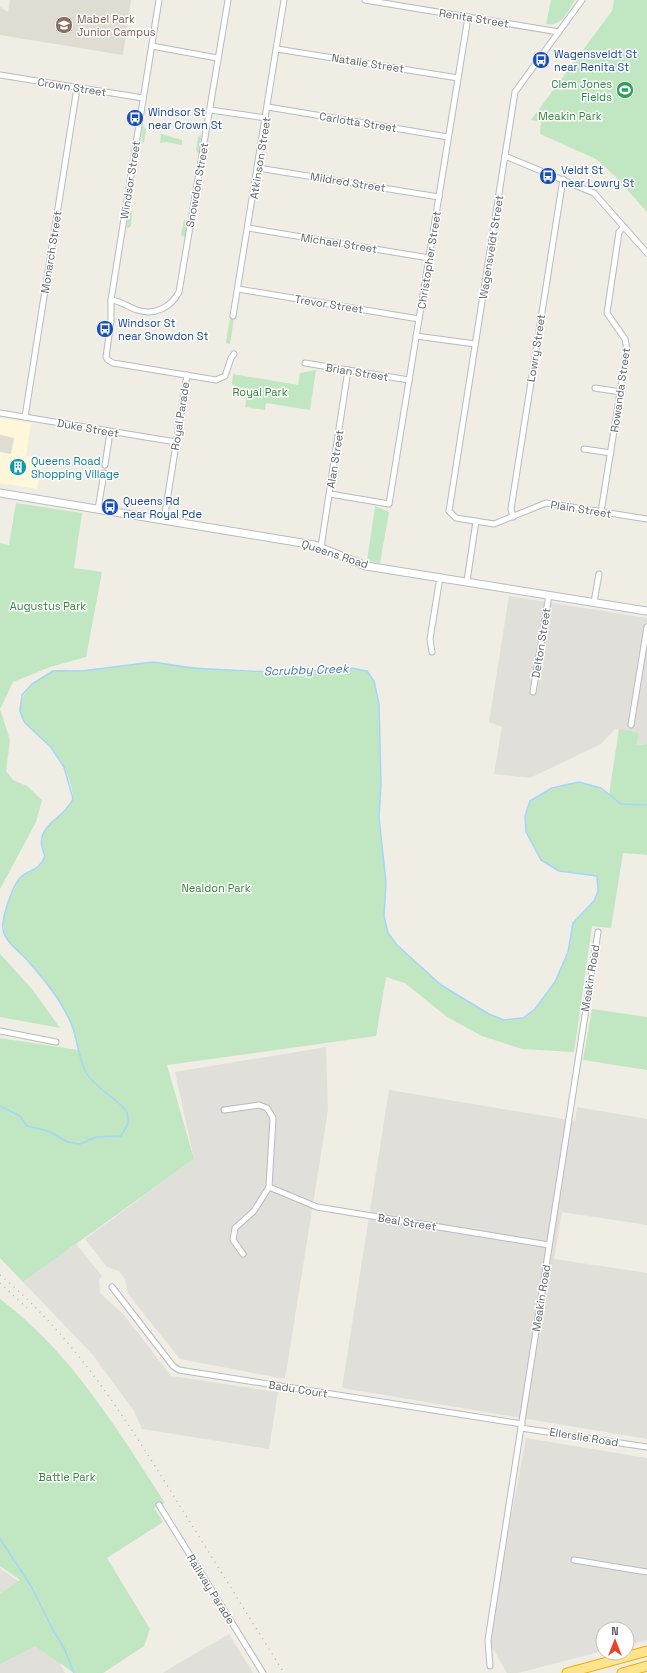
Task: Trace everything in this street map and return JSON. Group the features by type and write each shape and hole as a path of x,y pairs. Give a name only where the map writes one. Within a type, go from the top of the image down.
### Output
{"highway":[{"path":"567,1673 647,1651"},
{"path":"622,1673 647,1666"},
{"path":"640,1673 647,1671"}],"street":[{"name":"Windsor Street","path":"159,0 111,300 111,321 106,352 108,360 113,363 187,375"},
{"name":"Snowdon Street","path":"111,300 119,301 136,310 152,312 170,304 179,292 210,110 217,58 228,0"},
{"name":"Atkinson Street","path":"233,316 268,107 284,0"},
{"name":"Renita Street","path":"365,0 559,32"},
{"name":"Wagensveldt Street","path":"450,513 449,508 515,92 582,0"},
{"name":"Christopher Street","path":"330,494 389,504 468,17"},
{"path":"152,46 217,58"},
{"name":"Natalie Street","path":"277,48 458,78"},
{"name":"Crown Street","path":"0,75 143,98"},
{"name":"Monarch Street","path":"25,417 77,88"},
{"name":"Carlotta Street","path":"268,107 448,138"},
{"path":"210,110 266,118"},
{"path":"505,156 563,179 594,194 647,253"},
{"name":"Mildred Street","path":"258,168 439,197"},
{"name":"Lowry Street","path":"513,517 510,509 563,179"},
{"name":"Rowanda Street","path":"602,512 627,344 607,312 619,232 624,227"},
{"name":"Michael Street","path":"248,228 429,258"},
{"name":"Trevor Street","path":"238,289 419,319"},
{"path":"416,336 476,344"},
{"name":"Royal Parade","path":"164,520 187,375 216,380 222,379 227,373 231,358 234,354"},
{"name":"Brian Street","path":"305,363 409,380"},
{"name":"Alan Street","path":"321,547 348,370"},
{"path":"595,388 621,392"},
{"name":"Duke Street","path":"0,413 176,442"},
{"path":"105,465 110,432"},
{"path":"584,449 611,453"},
{"path":"98,509 104,473"},
{"name":"Queens Road","path":"0,494 321,547 363,565 647,611"},
{"name":"Plain Street","path":"450,513 456,518 494,524 546,503 647,519"},
{"path":"467,582 476,521"},
{"path":"594,602 599,574"},
{"path":"432,652 430,639 440,577"},
{"name":"Delton Street","path":"532,692 549,595"},
{"path":"631,725 647,627"},
{"name":"Meakin Road","path":"490,1666 488,1640 598,932"},
{"path":"0,1031 56,1042"},
{"path":"224,1110 259,1105 267,1108 273,1118 269,1187 254,1211 235,1228 233,1240 243,1254"},
{"name":"Beal Street","path":"269,1187 318,1207 549,1245"},
{"name":"Badu Court","path":"112,1287 173,1366 179,1370 522,1426"},
{"name":"Ellerslie Road","path":"522,1426 647,1447"},
{"name":"Railway Parade","path":"159,1505 263,1673"},
{"path":"574,1560 647,1572"}],"shaded area":[{"name":"Mabel Park Junior Campus","path":"10,0 131,0 123,55 0,35 0,7 8,12"},
{"path":"0,418 31,423 26,456 42,459 37,489 0,483 0,452 11,454 14,438 0,435"},
{"path":"0,435 14,438 11,454 0,452"},
{"path":"509,596 647,618 647,744 637,745 639,733 615,729 601,744 530,778 494,774 502,727 489,722"},
{"path":"326,1047 328,1110 285,1379 180,1359 128,1294 125,1279 119,1271 107,1267 85,1239 194,1159 175,1072"},
{"path":"389,1090 575,1121 577,1107 647,1119 647,1225 562,1212 554,1259 647,1273 647,1439 342,1388"},
{"path":"76,1244 102,1276 99,1280 100,1293 125,1316 171,1376 278,1392 269,1449 142,1429 134,1411 93,1355 23,1282"},
{"path":"526,1438 647,1458 647,1640 635,1643 635,1621 595,1621 595,1653 518,1673 507,1673 488,1640"},
{"path":"0,1568 18,1581 65,1673 0,1673"},
{"path":"229,1634 253,1673 163,1673 174,1666"}],"green space":[{"path":"551,0 575,0 564,18 556,23 546,24"},
{"name":"Meakin Park","path":"614,0 647,0 647,212 615,176 596,159 540,134 541,122 531,120 612,11"},
{"path":"143,126 146,129 144,142 141,144"},
{"path":"161,134 182,140 182,145 166,142 160,143"},
{"path":"201,135 200,153 198,153 196,150 198,137"},
{"path":"128,211 132,211 131,226 127,229"},
{"path":"184,220 189,221 186,238 181,235"},
{"path":"230,318 234,318 230,344 226,343"},
{"name":"Royal Park","path":"316,370 310,410 266,403 265,410 245,407 248,389 234,386 232,384 233,374 298,385 300,373"},
{"name":"Augustus Park","path":"16,503 82,513 74,568 102,572 86,657 50,667 13,682 0,709 0,543 9,545"},
{"path":"375,506 389,512 380,563 367,561"},
{"name":"Nealdon Park","path":"153,662 252,672 295,673 347,669 367,671 374,681 379,704 381,784 379,817 386,883 384,916 388,933 397,945 441,985 489,1014 504,1020 523,1018 535,1009 555,982 568,952 573,923 594,901 598,891 597,876 559,871 541,860 526,832 525,816 530,801 560,786 578,783 588,784 609,794 619,729 639,733 637,745 647,744 647,855 623,853 611,928 592,926 574,1052 522,1049 482,1036 447,1017 405,983 386,977 376,1036 167,1065 194,1159 23,1282 0,1258 0,1038 78,1050 71,1024 56,996 28,961 11,945 5,936 3,923 7,905 19,879 41,865 45,856 42,843 43,833 48,825 62,814 72,800 71,784 63,766 48,745 31,730 21,717 20,704 22,698 31,686 53,671 79,670"},
{"path":"0,709 10,740 6,771 13,780 27,786 42,800 36,822 0,889"},
{"path":"0,954 32,989 60,1028 0,1017"},
{"path":"592,1009 647,1017 647,1070 583,1060"},
{"name":"Battle Park","path":"0,1299 26,1320 71,1367 129,1447 165,1503 154,1508 163,1522 107,1558 150,1629 144,1646 103,1673 74,1673 35,1646 0,1664 0,1594 20,1580 0,1566"}],"waterway":[{"name":"Scrubby Creek","path":"0,1106 20,1116 27,1126 48,1131 68,1142 80,1144 96,1137 121,1136 128,1124 127,1112 124,1108 96,1085 87,1074 71,1023 57,998 46,982 7,939 3,928 7,905 16,883 26,873 36,868 42,861 45,856 42,846 42,837 45,830 68,807 73,799 64,767 50,746 25,723 20,711 22,695 32,684 53,671 82,671 153,662 191,668 285,673 351,668 367,671 374,681 379,704 381,784 379,817 386,883 384,916 388,933 397,945 441,985 489,1014 504,1020 523,1018 535,1009 555,982 568,952 573,923 594,901 598,891 597,876 559,871 541,860 526,832 525,816 530,801 552,788 579,782 601,788 621,804 647,805"},
{"path":"0,1539 31,1586 54,1632 64,1648 74,1673"}],"railway":[{"path":"0,1275 52,1324 75,1351 117,1408 284,1673"},
{"path":"0,1283 27,1308"}],"place":[{"name":"Mabel Park Junior Campus","path":"64,25"},
{"name":"Wagensveldt St near Renita St","path":"541,60"},
{"name":"Clem Jones Fields","path":"625,90"},
{"name":"Windsor St near Crown St","path":"135,118"},
{"name":"Veldt St near Lowry St","path":"548,176"},
{"name":"Windsor St near Snowdon St","path":"105,329"},
{"name":"Queens Road Shopping Village","path":"18,467"},
{"name":"Queens Rd near Royal Pde","path":"110,507"}]}
